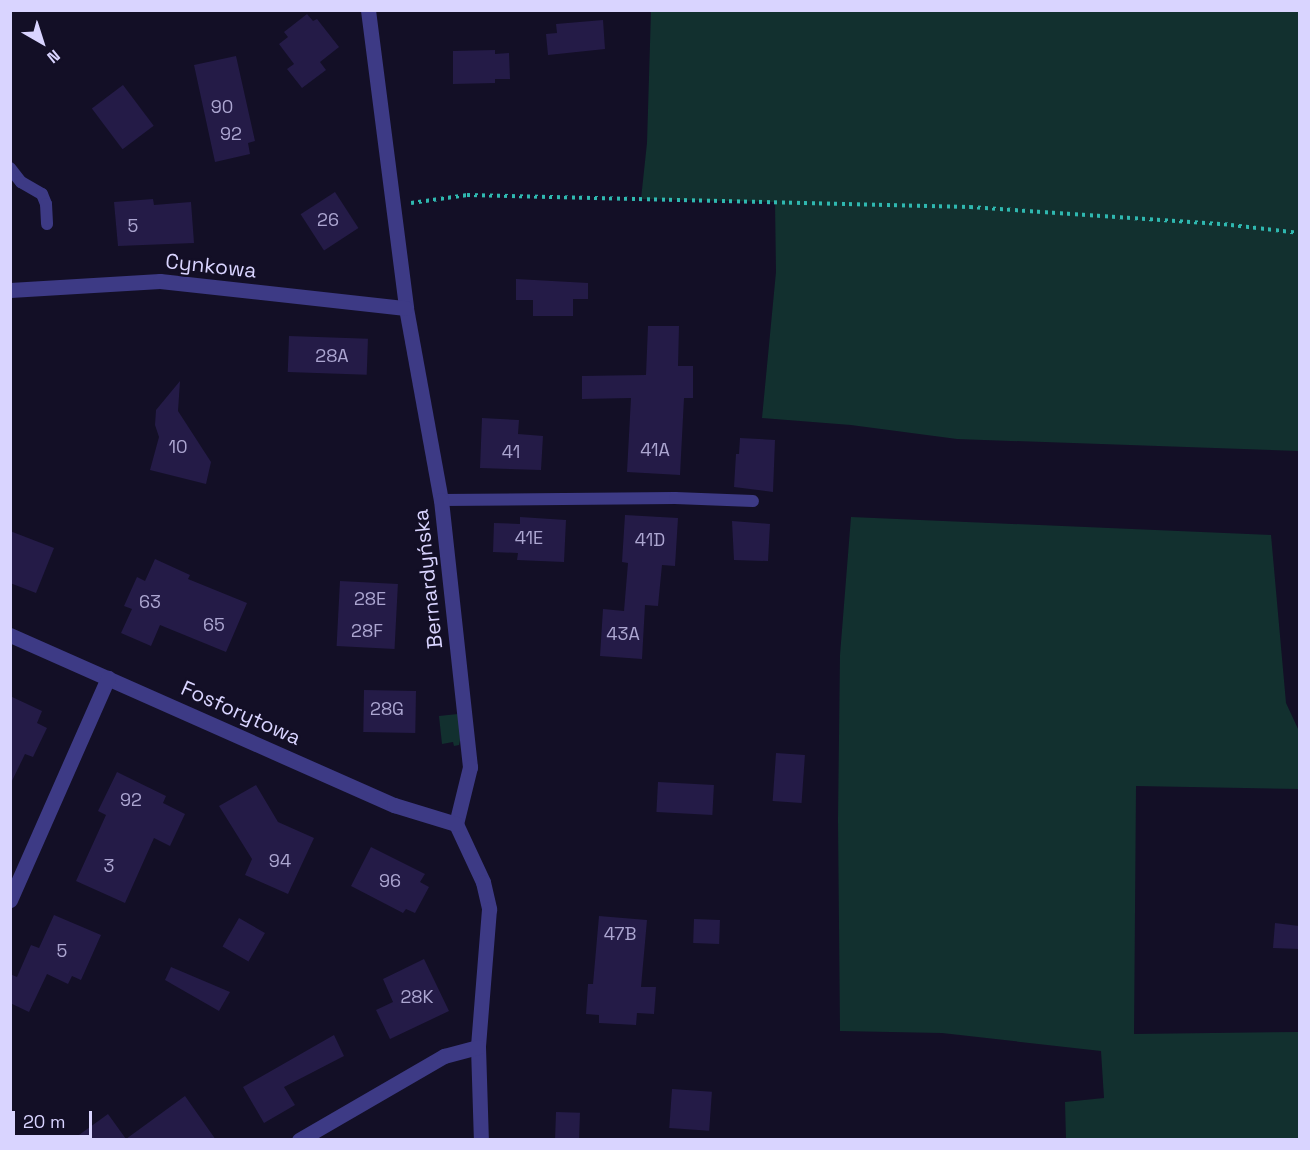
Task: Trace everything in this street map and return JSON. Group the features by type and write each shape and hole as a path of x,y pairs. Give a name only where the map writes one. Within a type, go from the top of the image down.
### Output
{"street":[{"name":"Bernardyńska","path":"368,10 406,309 441,500 470,767 456,824"},
{"name":"Cynkowa","path":"10,290 160,281 406,309"},
{"name":"Fosforytowa","path":"10,635 394,805 456,824"},
{"path":"10,900 108,678"},
{"path":"456,824 483,882 489,909 478,1047 481,1140"},
{"path":"299,1140 444,1056 478,1047"}],"lane":[{"path":"10,168 21,182 42,194 46,204 47,224"},
{"path":"441,500 675,498 753,501"}],"path":[{"path":"393,208 421,201 467,195 970,207 1231,225 1299,233"}],"green space":[{"path":"651,11 1299,11 1299,451 957,439 851,425 762,418 776,272 775,202 641,199 647,143"},
{"path":"851,517 1271,535 1286,703 1299,731 1299,789 1136,786 1134,1034 1299,1032 1299,1139 1066,1139 1065,1102 1104,1098 1101,1051 942,1033 840,1031 838,820 840,655"},
{"path":"458,714 462,731 459,745 454,746 453,742 442,744 439,716"}],"building":[{"path":"307,14 313,21 317,19 339,47 320,62 326,70 302,88 287,69 294,64 279,44 288,37 284,32"},
{"path":"603,20 605,49 548,55 546,34 557,33 556,24"},
{"path":"495,50 495,54 509,53 510,79 495,79 495,83 453,84 453,51"},
{"path":"236,56 255,141 248,143 250,154 215,162 194,65"},
{"path":"123,85 154,126 123,149 92,108"},
{"path":"335,192 358,228 324,250 301,214"},
{"path":"153,199 154,205 191,202 194,243 118,246 114,202"},
{"path":"516,279 588,283 588,299 573,299 573,316 533,316 533,300 516,300"},
{"path":"648,326 679,326 678,366 693,366 693,398 684,398 680,475 627,472 631,398 582,399 582,376 646,375"},
{"path":"289,336 368,339 367,375 288,372"},
{"path":"180,381 178,411 211,462 206,484 150,470 159,437 155,425 156,410"},
{"path":"482,418 519,420 518,434 543,436 541,470 480,468"},
{"path":"740,438 775,440 773,492 734,487 736,454 739,454"},
{"path":"625,515 678,518 675,566 662,565 658,606 645,605 642,659 600,656 603,609 624,611 628,563 622,562"},
{"path":"520,517 566,520 564,562 517,560 518,553 493,552 494,523 520,524"},
{"path":"732,521 770,524 768,561 734,560"},
{"path":"10,531 54,548 36,593 10,583"},
{"path":"155,559 190,575 188,579 247,603 226,652 160,625 151,646 121,633 132,609 124,606 137,577 145,581"},
{"path":"340,581 398,584 395,649 337,646"},
{"path":"364,690 416,691 415,733 363,732"},
{"path":"10,696 42,711 37,723 47,728 33,757 25,754 10,785"},
{"path":"776,753 805,755 802,803 773,801"},
{"path":"117,772 166,796 163,803 185,814 170,846 154,838 125,903 76,881 106,815 98,811"},
{"path":"658,782 714,785 712,815 656,812"},
{"path":"256,785 278,822 314,838 288,894 245,875 252,859 219,806"},
{"path":"371,847 425,874 420,882 429,887 415,913 406,909 403,913 351,886"},
{"path":"54,915 101,935 81,980 72,976 68,984 47,974 29,1012 10,1003 10,974 17,977 31,945 39,948"},
{"path":"599,916 647,920 641,987 656,987 654,1014 637,1013 636,1025 599,1023 599,1015 586,1014 588,984 593,984"},
{"path":"239,918 265,933 248,962 222,947"},
{"path":"694,919 720,920 719,944 693,943"},
{"path":"1275,923 1299,926 1299,949 1273,948"},
{"path":"424,959 449,1011 390,1039 376,1010 393,1002 383,979"},
{"path":"171,967 230,992 219,1011 165,980"},
{"path":"334,1035 344,1056 284,1087 295,1105 264,1123 243,1087"},
{"path":"672,1089 712,1092 709,1131 669,1128"},
{"path":"185,1096 216,1140 72,1140 108,1114 126,1139"},
{"path":"556,1112 580,1113 579,1140 555,1140"}]}
